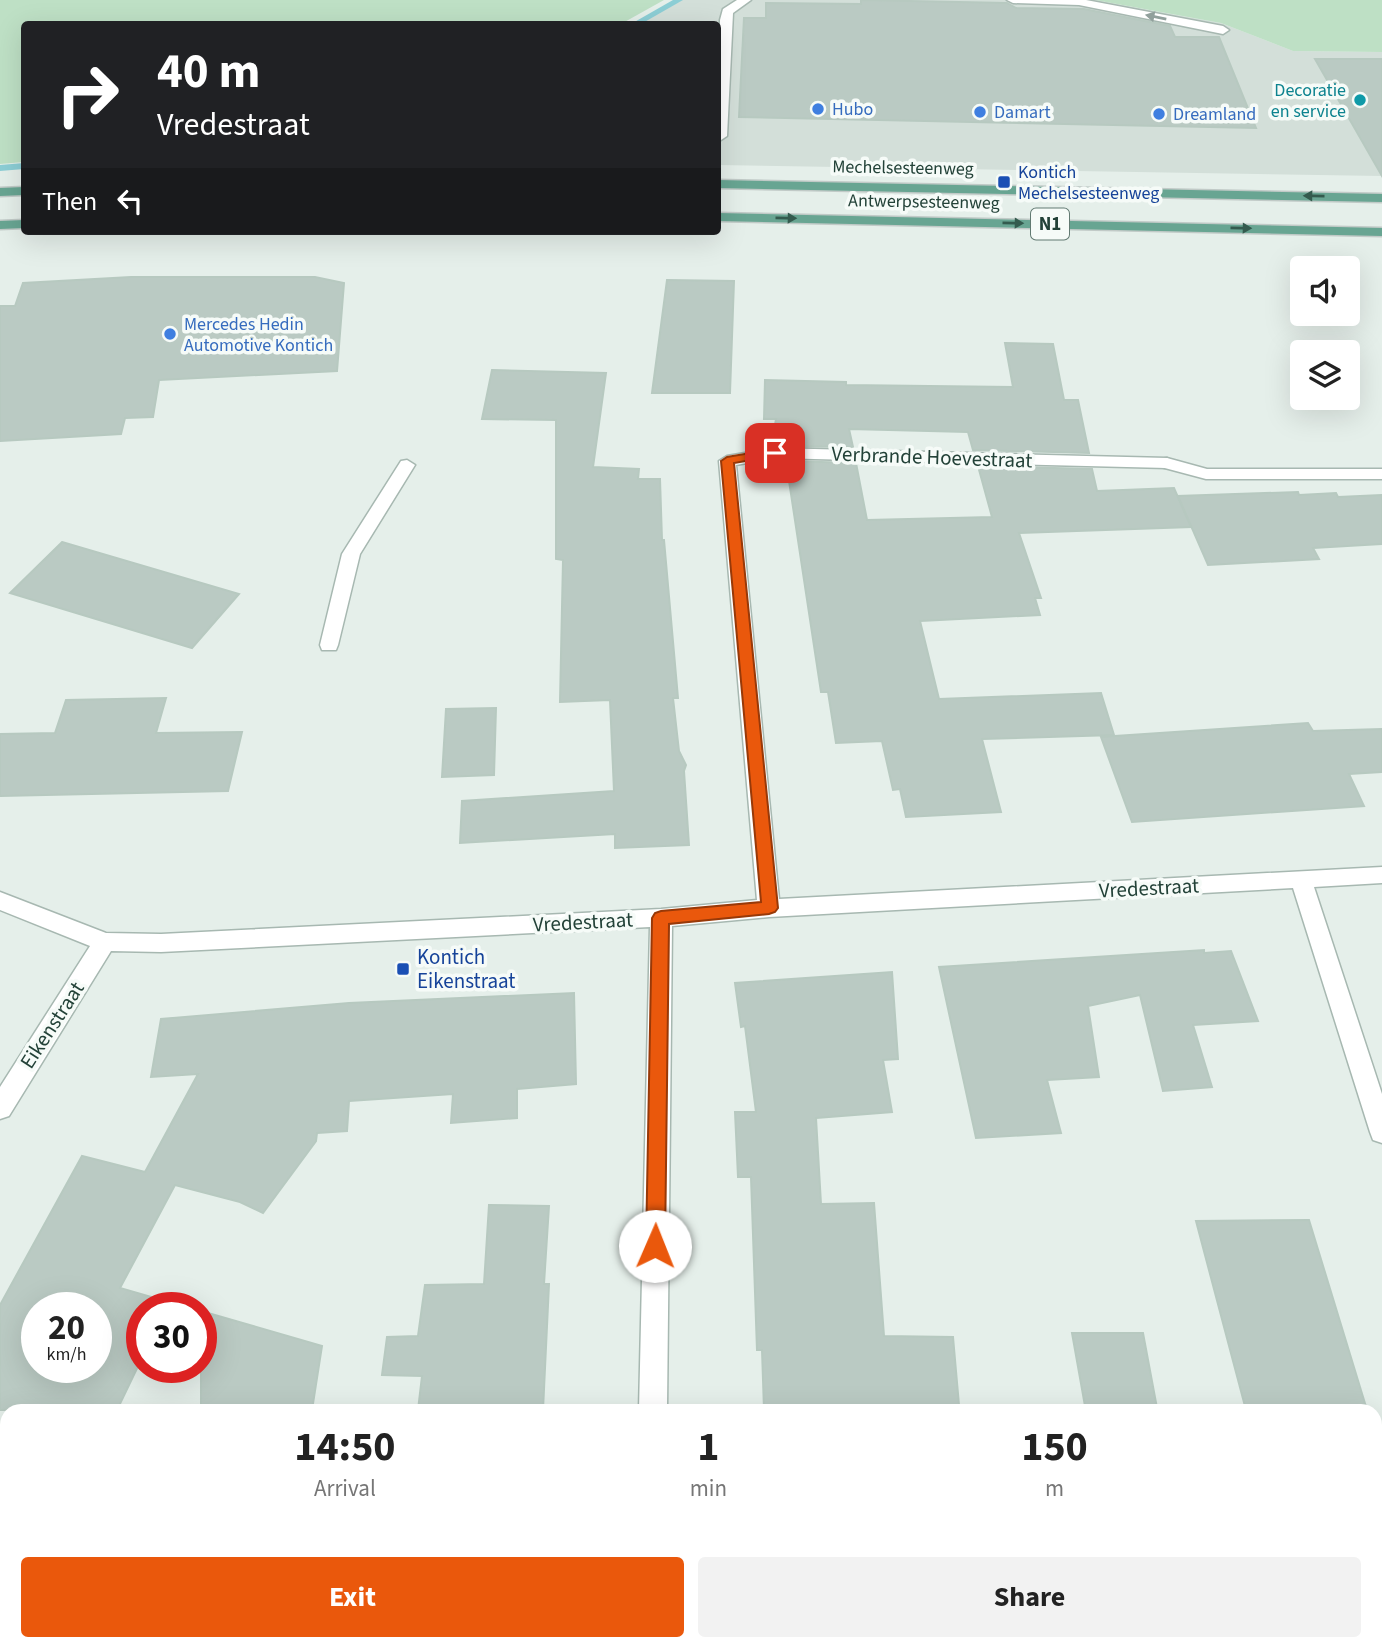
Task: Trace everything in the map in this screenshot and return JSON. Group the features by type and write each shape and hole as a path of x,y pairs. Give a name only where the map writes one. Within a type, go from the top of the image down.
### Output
{"main road":[{"name":"Mechelsesteenweg","path":"721,184 1382,198"},
{"path":"0,192 21,191"},
{"name":"Antwerpsesteenweg","path":"721,217 1382,232"},
{"path":"0,225 21,224"}],"street":[{"path":"721,136 727,11 746,0"},
{"path":"1013,0 1079,2 1223,30"},
{"name":"Verbrande Hoevestraat","path":"769,908 727,461 775,453 1167,463 1206,474 1382,474"},
{"path":"330,645 351,554 407,465"},
{"name":"Vredestraat","path":"0,901 105,942 174,943 661,918 769,908 1382,875"},
{"path":"1301,880 1382,1132"},
{"path":"653,1404 661,918"},
{"name":"Eikenstraat","path":"0,1108 105,942"}],"shaded area":[{"path":"682,0 1095,0 1221,23 1293,51 1382,52 1382,176 721,165 721,21 644,21"}],"green space":[{"path":"0,0 664,0 626,21 21,21 21,162 0,164"},
{"path":"1095,0 1382,0 1382,52 1293,51 1221,23"}],"building":[{"path":"861,0 1007,3 1016,8 1084,9 1170,26 1175,37 1219,37 1256,128 739,117 744,18 766,18 766,3 861,4"},
{"name":"Decoratie en service","path":"1315,59 1382,59 1382,176"},
{"name":"Mercedes Hedin Automotive Kontich","path":"131,277 315,277 344,283 337,371 159,380 153,417 125,418 121,434 0,441 0,306 15,306 23,283"},
{"path":"667,280 734,281 730,393 652,393"},
{"path":"1005,343 1053,344 1064,400 1078,400 1089,453 973,450 968,432 849,429 853,447 784,446 780,425 775,425 776,419 764,419 765,380 846,382 846,385 1013,387"},
{"path":"492,370 606,373 593,467 639,469 638,479 660,479 662,540 678,698 673,698 679,751 686,765 684,771 689,845 615,848 615,834 460,843 462,801 614,791 610,700 560,702 563,560 556,559 556,420 482,419"},
{"path":"786,461 856,463 867,520 992,517 978,466 1092,469 1097,491 1174,488 1191,527 1019,533 1041,598 1035,598 1040,615 920,621 939,699 1101,693 1114,735 982,739 1001,812 906,817 900,789 893,790 882,741 836,743 828,692 821,692"},
{"path":"1298,492 1299,495 1336,493 1338,497 1382,495 1382,544 1313,548 1319,559 1208,565 1178,496"},
{"path":"62,542 239,594 192,648 10,593"},
{"path":"166,698 156,733 242,732 228,791 0,796 0,734 55,733 66,700"},
{"path":"496,708 494,775 442,777 446,709"},
{"path":"1308,723 1313,731 1382,729 1382,772 1349,774 1364,806 1132,822 1101,737"},
{"path":"1204,950 1204,953 1231,951 1258,1021 1193,1025 1212,1087 1163,1091 1140,995 1088,1006 1099,1077 1047,1080 1061,1133 976,1138 939,967"},
{"path":"892,972 898,1059 883,1060 892,1112 816,1118 821,1204 874,1203 884,1336 953,1337 959,1404 764,1404 762,1350 757,1350 751,1177 738,1177 735,1112 756,1112 745,1026 741,1027 735,983"},
{"path":"574,993 576,1084 517,1089 517,1118 451,1123 453,1094 349,1101 347,1131 317,1133 316,1141 263,1213 240,1202 175,1185 120,1288 134,1292 126,1292 126,1383 130,1383 120,1404 0,1404 0,1305 82,1156 145,1172 198,1074 151,1077 161,1019 349,1003"},
{"path":"489,1205 549,1206 544,1284 549,1284 543,1404 419,1404 422,1376 382,1375 387,1337 418,1336 425,1285 484,1284"},
{"path":"1309,1220 1365,1404 1244,1404 1196,1221"},
{"path":"217,1316 322,1346 313,1404 201,1404 201,1383 217,1383"},
{"path":"1072,1333 1143,1333 1156,1404 1085,1404"}],"waterway":[{"path":"640,21 679,0"},
{"path":"0,168 21,166"}],"place":[{"name":"Decoratie en service","path":"1360,100"},
{"name":"Hubo","path":"818,109"},
{"name":"Damart","path":"980,112"},
{"name":"Dreamland","path":"1159,114"},
{"name":"Kontich Mechelsesteenweg","path":"1004,182"},
{"name":"Mercedes Hedin Automotive Kontich","path":"170,334"},
{"name":"Kontich Eikenstraat","path":"403,969"}],"route":[{"path":"655,1246 661,918 769,908 727,461 775,453"}]}
